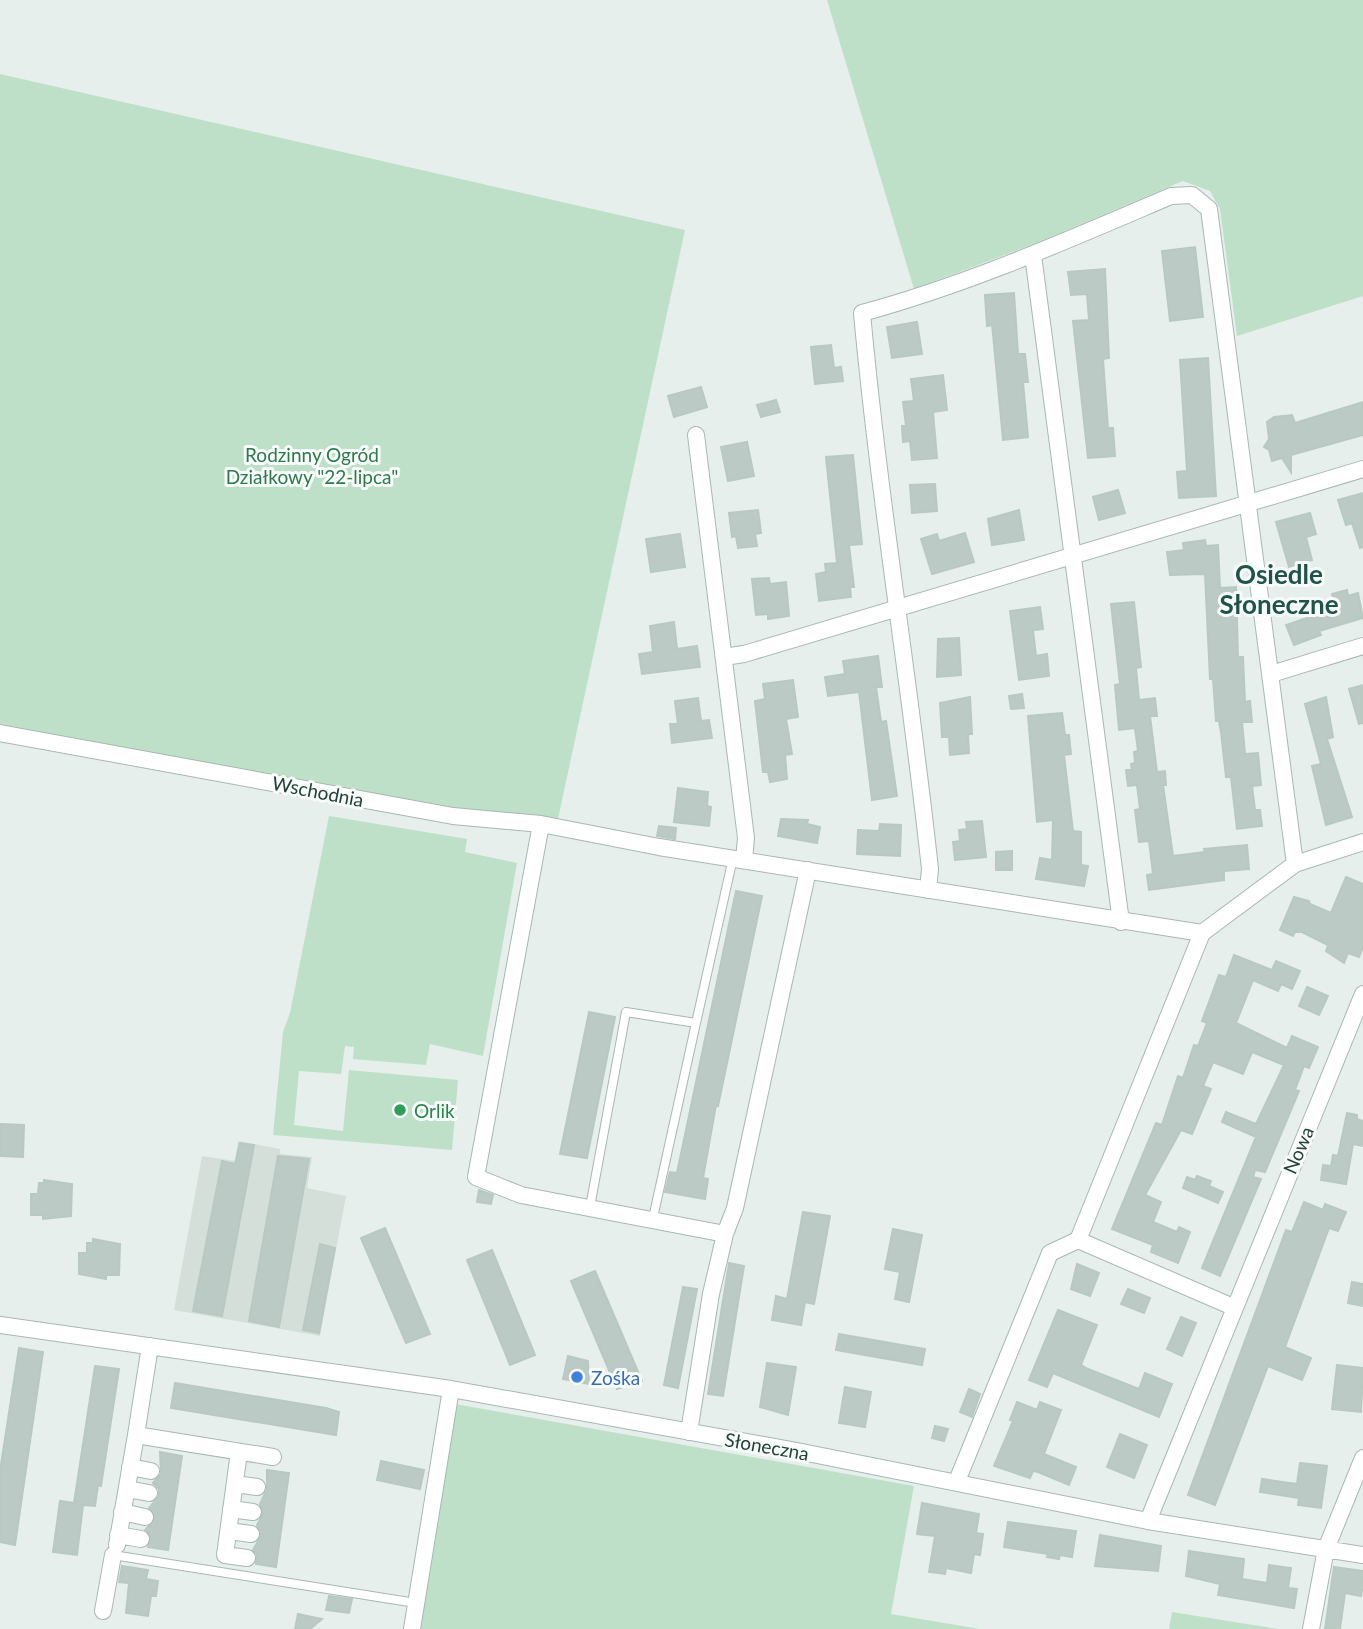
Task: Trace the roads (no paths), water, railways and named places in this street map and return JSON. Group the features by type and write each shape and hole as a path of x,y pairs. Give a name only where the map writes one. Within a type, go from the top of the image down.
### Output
{"street":[{"path":"928,890 930,869 899,608 868,383 862,313 911,300 1033,255 1171,196 1192,195 1209,209 1295,863"},
{"path":"1033,255 1121,922"},
{"path":"696,435 746,838 738,859"},
{"path":"724,657 744,654 1363,469"},
{"path":"1271,674 1363,646"},
{"name":"Wschodnia","path":"0,733 453,816 541,824 738,859 1202,933"},
{"path":"541,824 476,1177 521,1195 653,1218 725,1234"},
{"path":"957,1481 1050,1253 1078,1240 1202,933 1295,863 1363,842"},
{"path":"690,1432 711,1294 725,1234 735,1208 808,870"},
{"name":"Nowa","path":"1148,1521 1233,1307 1363,994"},
{"path":"1078,1240 1233,1307"},
{"name":"Słoneczna","path":"0,1325 451,1389 957,1481 1148,1521 1363,1555"},
{"path":"103,1611 127,1489 150,1346"},
{"path":"412,1629 451,1389"},
{"path":"136,1434 273,1457"},
{"path":"239,1452 225,1555 247,1558"},
{"path":"1311,1629 1326,1549 1363,1458"},
{"path":"130,1467 151,1471"},
{"path":"235,1484 257,1487"},
{"path":"127,1489 149,1493"},
{"path":"231,1509 253,1512"},
{"path":"122,1513 145,1517"},
{"path":"229,1531 251,1534"},
{"path":"116,1545 141,1539"}],"lane":[{"path":"653,1218 696,1023 738,859"},
{"path":"590,1207 626,1012 696,1023"},
{"path":"116,1545 416,1603"}],"place":[{"name":"Orlik","path":"400,1110"},
{"name":"Zośka","path":"577,1377"}],"district":[{"name":"Osiedle Słoneczne","path":"1279,589"}],"park label":[{"name":"Rodzinny Ogród Działkowy \"22-lipca\"","path":"312,465"}]}
